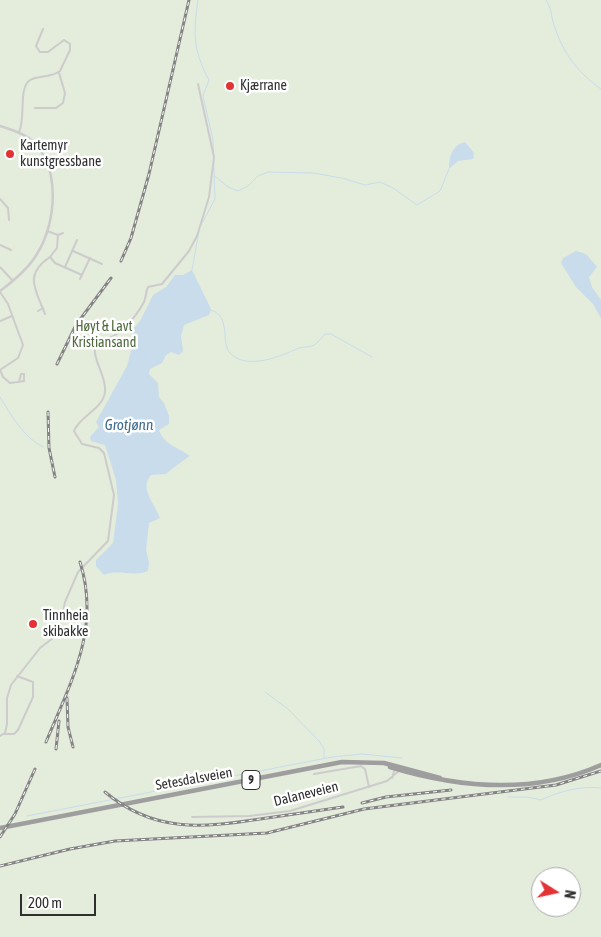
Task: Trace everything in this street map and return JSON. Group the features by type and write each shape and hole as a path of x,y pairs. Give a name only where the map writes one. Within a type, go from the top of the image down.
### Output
{"highway":[{"name":"Setesdalsveien","path":"0,828 336,763 359,761 382,763 440,778 486,785 522,786 554,781 601,765"}],"street":[{"path":"19,132 23,122 23,98 27,84 33,79 59,73 64,66 71,46 67,41 62,40 48,52 40,52 36,46 43,29"},
{"path":"35,108 54,109 63,103 65,93 59,73"},
{"path":"7,734 8,692 17,676 40,648 55,635 63,617 65,602 78,572 105,545 110,535 114,492 104,452 99,448 82,444 74,431 84,417 100,403 105,393 103,374 95,351 96,342 101,338 111,339 119,334 141,306 148,286 162,284 188,253 197,236 208,197 214,162 198,84"},
{"path":"0,126 19,132 39,148 50,171 52,193 47,231 34,259 0,292 7,302 22,337 23,348 18,358 0,370 9,383 19,382"},
{"path":"0,199 8,208 9,220"},
{"path":"47,231 58,236"},
{"path":"58,236 63,233"},
{"path":"45,314 35,288 34,276 38,265 50,257 57,248 58,236"},
{"path":"65,267 77,240"},
{"path":"0,245 11,250"},
{"path":"73,251 102,264"},
{"path":"50,257 65,267 82,274"},
{"path":"80,279 90,258"},
{"path":"0,267 13,281"},
{"path":"38,310 43,308"},
{"path":"0,321 12,316"},
{"path":"0,736 18,730 30,705 34,690 32,682 17,676"},
{"path":"314,774 361,766 365,769 369,787"},
{"path":"392,778 398,768"},
{"name":"Dalaneveien","path":"192,817 209,818 282,812 369,787 392,778 398,768"}],"green space":[{"name":"Høyt & Lavt Kristiansand","path":"0,0 601,0 601,937 0,937"}],"water":[{"path":"465,142 474,153 473,159 458,161 449,169 452,152 457,146"},
{"path":"576,251 586,254 597,267 589,277 592,287 601,300 601,318 593,304 576,287 561,263 563,258"},
{"name":"Grotjønn","path":"192,270 211,309 209,315 184,325 181,336 183,351 179,355 171,352 166,355 162,363 150,369 149,374 158,383 159,397 164,403 169,416 169,424 159,430 161,435 168,442 190,456 166,474 151,475 148,480 147,491 160,518 149,523 146,550 149,562 148,571 142,573 109,573 104,575 96,566 96,560 113,543 118,504 116,480 105,445 91,441 90,437 99,427 96,422 127,366 132,347 132,330 140,321 153,295 166,287 175,275 183,275"}],"waterway":[{"path":"198,0 195,32 197,50 209,80 203,96 213,140 215,199 201,225"},
{"path":"546,0 566,53 578,69 601,89"},
{"path":"215,176 228,187 238,191 248,186 258,176 268,172 313,173 342,178 365,185 380,182 393,188 417,205 440,191 449,169"},
{"path":"192,270 199,231"},
{"path":"210,310 221,317 227,348 230,353 245,361 274,358 299,348 312,346 325,334 331,334 372,357"},
{"path":"0,397 13,418 29,438 43,447"},
{"path":"265,692 288,709 319,741 324,749 324,758"},
{"path":"27,816 332,757 362,754 402,758"},
{"path":"508,797 527,797 541,800 570,790 586,787 601,788"}],"railway":[{"path":"121,261 131,238 149,174 189,0"},
{"path":"57,364 76,325 111,278"},
{"path":"48,412 49,448 55,477"},
{"path":"46,742 73,676 85,632 87,610 86,586 80,562"},
{"path":"67,698 68,727 73,747"},
{"path":"56,749 59,721"},
{"path":"0,837 15,814 35,769"},
{"path":"0,866 70,849 115,841 267,833 364,809 556,785 601,771"},
{"path":"362,803 386,797 451,790"},
{"path":"105,792 123,805 142,815 160,821 179,824 198,825 239,822 343,807"}],"place":[{"name":"Kjærrane","path":"230,86"},
{"name":"Kartemyr kunstgressbane","path":"10,154"},
{"name":"Tinnheia skibakke","path":"33,624"}]}
